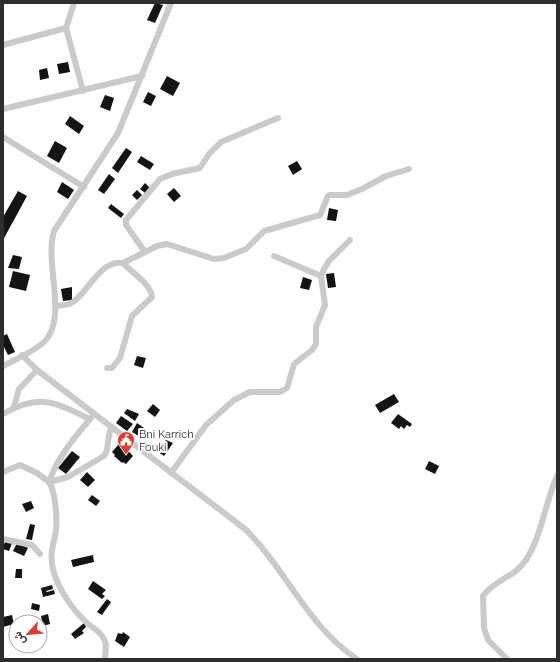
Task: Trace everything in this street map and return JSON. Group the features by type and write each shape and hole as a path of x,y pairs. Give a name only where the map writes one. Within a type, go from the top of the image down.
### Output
{"street":[{"path":"74,3 66,28 83,91"},
{"path":"3,366 40,346 48,337 53,327 55,306 50,254 52,240 59,223 118,133 171,3"},
{"path":"3,45 66,28"},
{"path":"3,108 83,91 142,76"},
{"path":"145,252 125,222 160,179 172,174 200,168 216,145 245,131 278,118"},
{"path":"3,137 84,187"},
{"path":"55,306 74,302 92,279 101,271 118,262 123,263 157,246 167,244 214,259 224,258 246,249 264,231 320,215 330,195 347,195 362,190 386,176 409,169"},
{"path":"171,473 206,425 234,400 250,392 280,392 287,388 294,364 312,350 316,344 316,327 325,305 321,276 329,261 350,240"},
{"path":"274,256 321,276"},
{"path":"107,368 112,368 120,358 132,316 152,297 152,292 148,287 123,263"},
{"path":"22,355 37,370 233,519 256,540 320,627 332,640 357,659"},
{"path":"14,407 18,389 37,370"},
{"path":"3,414 14,407 30,402 46,402 66,408 90,419"},
{"path":"49,482 57,463 67,448 95,413"},
{"path":"49,482 68,477 104,456 108,450 107,437 112,427"},
{"path":"3,472 20,465 38,473 49,482 53,488 56,535 51,555 53,569 58,582 74,607 85,622 98,630 105,641 104,659"},
{"path":"507,659 488,640 484,628 483,596 492,586 516,573 527,559 537,536 557,476"},
{"path":"3,539 32,545 40,554"}],"building":[{"path":"155,3 163,5 155,23 147,20"},
{"path":"68,62 70,72 59,74 57,64"},
{"path":"47,68 49,78 40,80 39,70"},
{"path":"167,76 180,83 173,96 160,89"},
{"path":"148,92 156,96 151,106 143,102"},
{"path":"105,95 114,98 110,111 100,107"},
{"path":"70,116 84,126 79,134 65,124"},
{"path":"55,141 67,148 59,163 47,156"},
{"path":"126,148 132,152 118,173 112,168"},
{"path":"141,156 154,164 150,170 137,162"},
{"path":"297,161 302,169 293,175 288,166"},
{"path":"109,174 115,179 104,194 98,190"},
{"path":"62,182 74,190 68,199 57,192"},
{"path":"145,183 150,188 145,193 140,189"},
{"path":"174,188 181,196 174,202 167,194"},
{"path":"137,190 142,195 137,200 132,195"},
{"path":"18,191 27,196 3,240 3,217"},
{"path":"111,204 124,214 121,218 108,208"},
{"path":"329,208 338,210 336,221 327,220"},
{"path":"13,255 22,257 19,269 8,268"},
{"path":"13,271 30,275 26,291 9,287"},
{"path":"334,273 336,287 328,288 326,274"},
{"path":"303,277 312,280 309,290 300,288"},
{"path":"72,287 72,300 63,301 61,289"},
{"path":"7,334 15,352 8,355 3,345 3,336"},
{"path":"137,356 146,358 143,368 134,365"},
{"path":"394,394 399,402 380,413 375,405"},
{"path":"153,404 160,410 155,417 147,411"},
{"path":"127,409 139,414 135,421 124,413"},
{"path":"398,414 412,424 410,427 407,425 404,429 401,426 399,429 391,423"},
{"path":"121,416 133,424 127,431 116,423"},
{"path":"137,423 147,430 142,438 132,432"},
{"path":"166,440 173,443 164,456 157,451"},
{"path":"119,444 123,447 124,446 133,456 126,464 123,462 122,463 114,456 115,455 112,452"},
{"path":"72,451 80,457 66,474 58,468"},
{"path":"429,461 439,466 435,474 425,469"},
{"path":"87,472 95,480 88,487 80,480"},
{"path":"92,495 100,501 96,506 88,500"},
{"path":"31,501 34,508 26,512 22,504"},
{"path":"30,524 35,525 32,540 26,539"},
{"path":"5,541 12,543 9,551 3,549"},
{"path":"17,543 28,548 24,556 13,551"},
{"path":"93,555 94,562 73,567 71,560"},
{"path":"16,569 22,569 22,578 15,578"},
{"path":"93,581 106,590 102,594 105,596 102,599 88,589"},
{"path":"52,585 53,589 46,591 54,590 55,594 43,597 41,588"},
{"path":"107,599 111,602 102,615 97,612"},
{"path":"32,603 40,605 39,611 31,609"},
{"path":"48,614 50,624 48,625"},
{"path":"8,616 8,626 3,627 3,617"},
{"path":"84,623 86,627 82,631 84,633 75,639 71,634"},
{"path":"123,632 130,637 124,647 115,641 118,633 122,634"}],"place":[{"name":"Bni Karrich Fouki","path":"126,455"}]}
